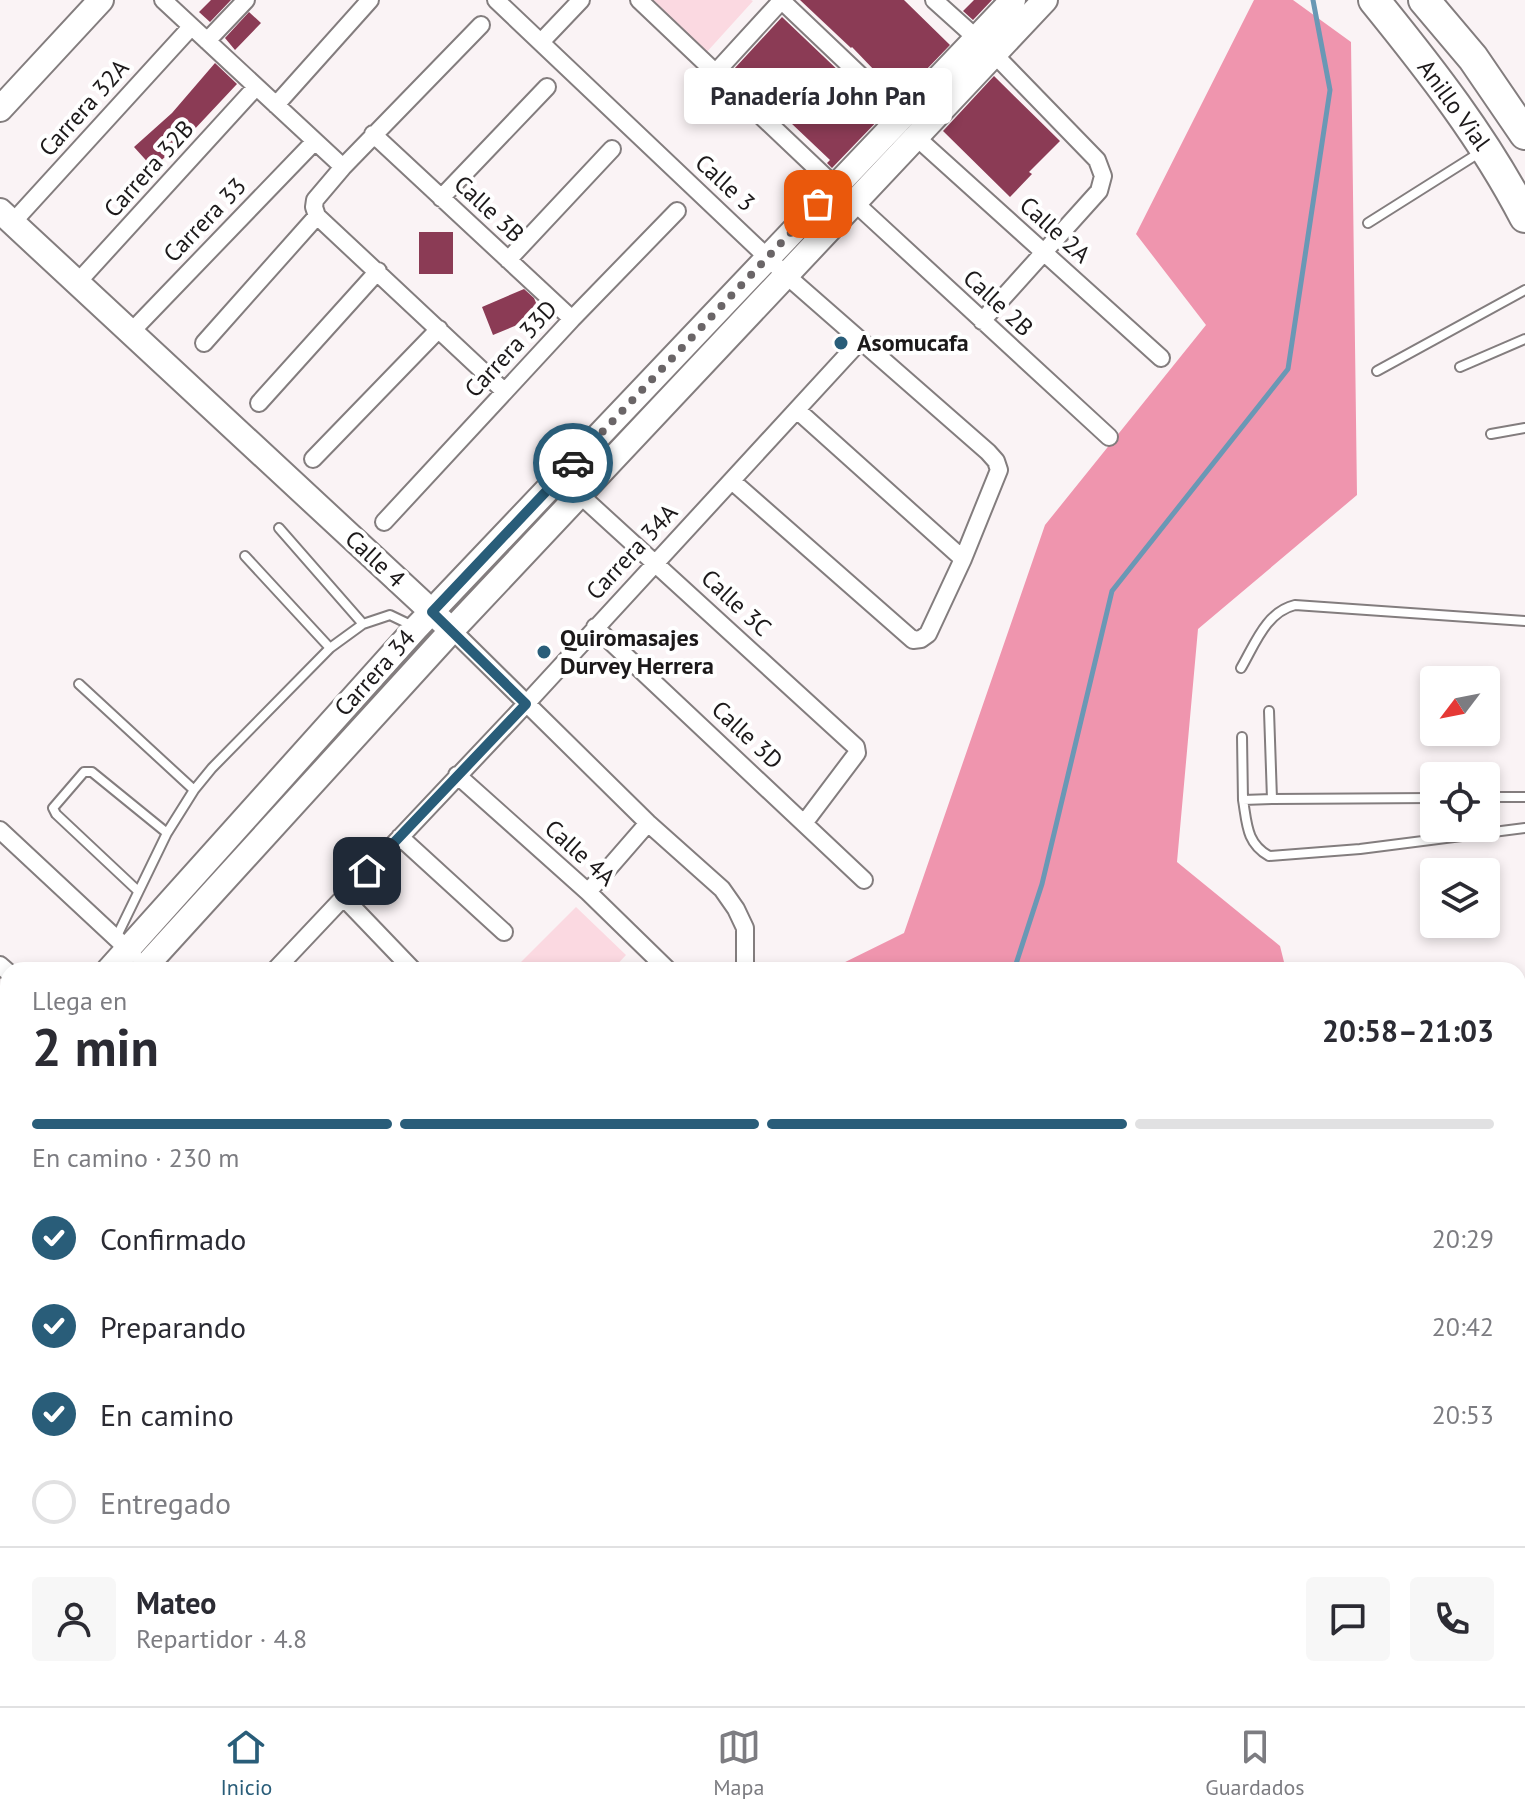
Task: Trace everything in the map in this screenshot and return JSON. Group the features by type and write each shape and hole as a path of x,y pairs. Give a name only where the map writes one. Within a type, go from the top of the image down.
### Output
{"highway":[{"name":"Anillo Vial","path":"1374,0 1439,79 1486,148 1525,217"},
{"name":"Anillo Vial","path":"1424,0 1473,58 1524,131"}],"street":[{"path":"0,109 101,0"},
{"path":"163,0 343,167"},
{"path":"207,41 246,0"},
{"path":"276,105 370,0"},
{"name":"Calle 3","path":"496,0 787,276 996,461 999,470 963,559"},
{"path":"541,42 581,0"},
{"path":"639,0 835,186"},
{"path":"716,72 782,0 903,116"},
{"path":"934,0 985,46 1097,160 1103,176 1099,191 982,321"},
{"name":"Carrera 34","path":"136,959 452,630 916,137 985,46 1013,0"},
{"name":"Carrera 34","path":"136,959 424,620 835,186 903,116 1045,0"},
{"path":"204,343 316,208 343,167 481,25"},
{"name":"Carrera 32A","path":"6,217 191,27"},
{"name":"Carrera 32B","path":"77,283 256,87"},
{"path":"441,198 547,87"},
{"name":"Calle 3B","path":"373,134 572,319"},
{"name":"Calle 2A","path":"916,137 1161,358"},
{"name":"Carrera 33","path":"131,332 315,141"},
{"path":"508,260 612,149"},
{"name":"Calle 2B","path":"854,202 1109,437"},
{"path":"316,208 504,391"},
{"name":"Carrera 33D","path":"384,522 504,391 677,211"},
{"name":"Calle 4","path":"6,217 131,332 424,620 452,630 648,823 722,889 745,928 745,962"},
{"path":"259,403 378,271"},
{"path":"313,459 439,329"},
{"name":"Carrera 34A","path":"285,962 860,341"},
{"path":"732,481 913,640 928,634 963,559 797,410"},
{"name":"Calle 3C","path":"579,494 858,750 805,822"},
{"name":"Calle 3D","path":"595,627 864,880"},
{"name":"Calle 4A","path":"457,775 588,892 660,962"},
{"path":"588,892 648,823"},
{"path":"0,830 136,959"},
{"path":"400,837 504,932"},
{"path":"343,897 405,962"},
{"path":"204,1706 210,1706"}],"lane":[{"path":"1368,223 1486,148"},
{"path":"1377,371 1525,290"},
{"path":"1460,367 1525,339"},
{"path":"1491,434 1525,428"},
{"path":"279,528 363,624"},
{"path":"245,556 330,648"},
{"path":"1241,668 1266,624 1284,608 1295,605 1525,621"},
{"path":"136,959 138,891 167,833 194,790 236,742 330,648 363,624 390,615 424,620"},
{"path":"79,684 194,790"},
{"path":"1269,711 1272,799"},
{"path":"1242,737 1243,800 1250,839 1258,850 1269,856 1360,849 1525,828"},
{"path":"138,891 53,808 84,772 92,772 167,833"},
{"path":"1500,797 1525,797"},
{"path":"1243,800 1420,798"}],"shaded area":[{"path":"647,0 751,0 753,1 705,54"},
{"path":"1254,0 1293,0 1351,42 1357,495 1198,629 1177,862 1280,946 1284,962 845,962 904,933 1045,525 1206,325 1136,234"},
{"path":"576,907 626,955 619,962 521,962"}],"building":[{"path":"211,0 231,0 210,22 199,12"},
{"path":"800,0 904,0 950,45 900,97 852,47"},
{"path":"974,0 992,0 973,20 963,11"},
{"path":"249,12 261,23 235,50 225,38"},
{"path":"782,17 884,114 832,168 827,163 830,160 734,69"},
{"path":"215,63 237,84 153,168 134,147 172,113"},
{"path":"994,76 1060,141 1029,172 1032,174 1010,197 943,131"},
{"path":"419,232 453,232 453,274 419,274"},
{"path":"524,289 534,298 541,315 493,335 482,307"}],"waterway":[{"path":"1017,962 1042,884 1112,591 1288,369 1330,90 1313,0"}],"way so far":[{"path":"573,463 818,204"}],"place":[{"name":"Panadería John Pan","path":"818,204"},
{"name":"Asomucafa","path":"841,343"},
{"name":"Quiromasajes Durvey Herrera","path":"544,652"}],"route":[{"path":"367,871 526,704 432,612 573,463"}]}
